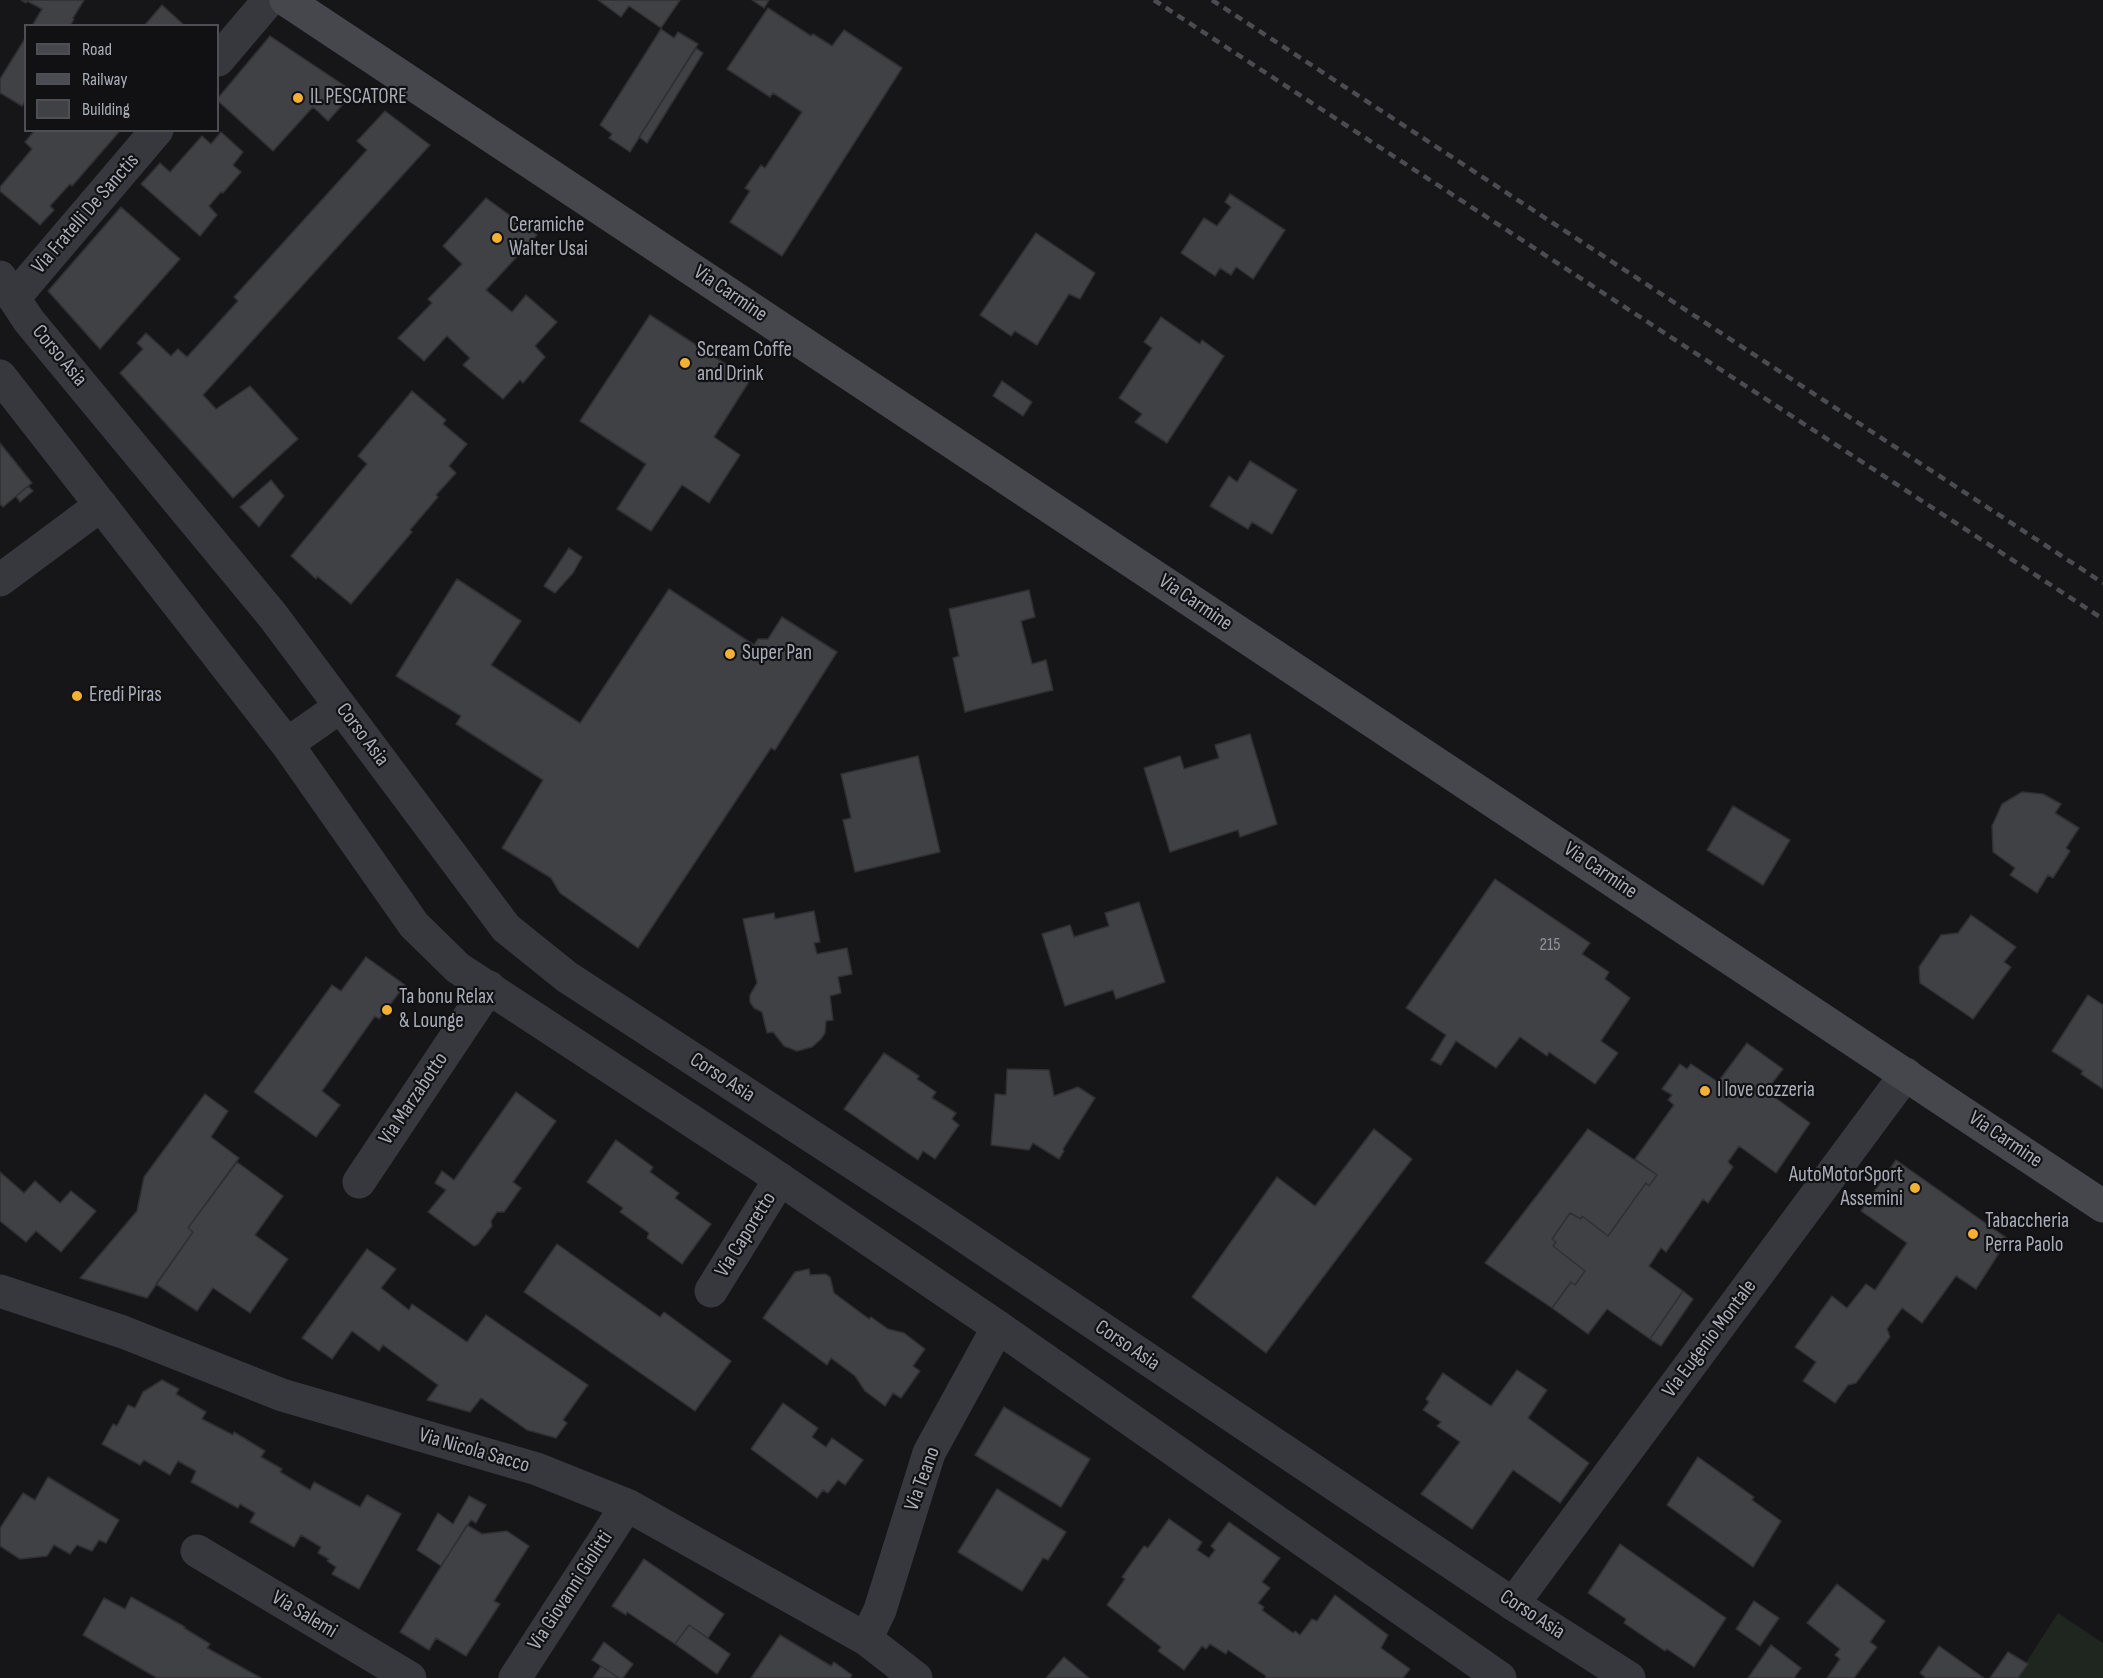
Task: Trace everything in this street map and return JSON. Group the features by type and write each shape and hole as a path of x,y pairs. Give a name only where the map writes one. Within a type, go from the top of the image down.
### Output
{"main road":[{"name":"Via Carmine","path":"286,0 2103,1206"}],"street":[{"path":"219,59 269,0"},
{"name":"Via Fratelli De Sanctis","path":"7,288 155,132"},
{"name":"Corso Asia","path":"7,288 30,321 273,616 506,928 567,977 931,1214 1513,1604 1629,1678"},
{"path":"0,376 287,744 414,925 458,968 780,1179 998,1327 1500,1678"},
{"path":"0,580 101,505"},
{"path":"287,744 340,707"},
{"name":"Via Marzabotto","path":"359,1182 489,987"},
{"name":"Via Eugenio Montale","path":"1513,1604 1906,1074"},
{"name":"Via Caporetto","path":"711,1291 780,1179"},
{"name":"Via Nicola Sacco","path":"0,1291 123,1332 282,1395 537,1469 627,1504 866,1639 916,1678"},
{"name":"Via Teano","path":"866,1639 880,1610 929,1453 998,1327"},
{"name":"Via Giovanni Giolitti","path":"515,1678 627,1504"},
{"name":"Via Salemi","path":"197,1551 410,1678"}],"shaded area":[{"path":"2058,1613 2103,1643 2103,1678 2016,1678"}],"building":[{"path":"21,0 84,0 71,24 33,24 42,9 27,1 26,3"},
{"path":"598,0 680,0 661,28 629,6 621,17"},
{"path":"752,0 769,0 764,8"},
{"path":"162,5 183,24 146,24"},
{"path":"768,8 811,36 813,34 832,46 844,30 902,68 782,256 730,222 750,191 745,188 761,165 765,168 802,112 773,93 770,97 727,69"},
{"path":"661,29 674,38 678,32 698,44 630,152 609,138 612,134 600,125"},
{"path":"270,36 354,92 328,121 313,107 273,151 219,102 219,97"},
{"path":"24,40 24,103 22,106 0,93 0,79"},
{"path":"696,48 703,53 647,143 639,137"},
{"path":"385,111 430,145 203,395 216,409 250,386 298,439 233,498 120,373 143,349 137,343 146,333 171,356 178,349 187,357 238,301 234,297 367,150 357,141"},
{"path":"33,132 119,132 72,186 70,184 50,206 54,210 40,225 0,191 0,187 32,149 25,142"},
{"path":"221,132 243,152 233,165 241,172 209,206 217,215 200,236 141,184 160,163 170,172 202,136 211,144"},
{"path":"1230,194 1285,230 1253,279 1236,267 1231,275 1220,268 1215,276 1181,253 1204,218 1217,226 1231,207 1225,202"},
{"path":"486,198 537,235 486,290 512,312 526,295 557,322 535,346 545,357 523,383 520,380 503,399 463,365 470,358 447,336 424,361 398,338 432,303 428,299 462,264 443,246"},
{"path":"121,207 180,259 100,349 48,291"},
{"path":"1036,233 1095,273 1080,299 1069,294 1037,345 1015,331 1011,336 980,315"},
{"path":"650,315 750,380 714,437 740,455 709,503 682,485 651,531 617,509 646,464 580,421"},
{"path":"1161,317 1200,344 1202,340 1224,356 1167,443 1135,422 1142,414 1119,398 1152,348 1144,342"},
{"path":"1002,381 1032,402 1023,416 993,396"},
{"path":"412,391 446,420 443,424 467,444 449,466 456,473 436,495 438,497 410,530 412,532 351,604 317,576 316,579 291,556 367,464 358,456"},
{"path":"0,443 32,483 3,507 0,504"},
{"path":"1250,461 1297,490 1272,534 1252,522 1248,529 1210,506 1229,476 1237,482"},
{"path":"271,480 284,496 259,527 240,507"},
{"path":"28,486 33,491 20,502 16,496"},
{"path":"569,548 582,557 573,573 555,593 544,586"},
{"path":"457,579 521,621 491,665 580,723 669,589 754,645 758,639 768,639 782,617 837,652 775,750 771,748 638,948 560,893 551,878 502,848 543,780 456,724 461,716 396,676"},
{"path":"1029,590 1035,617 1021,621 1032,664 1046,660 1053,690 965,712 953,658 959,656 949,609"},
{"path":"1250,734 1277,824 1240,837 1238,830 1170,852 1144,768 1180,756 1184,769 1219,758 1215,745"},
{"path":"918,756 940,852 855,872 843,820 851,818 841,774"},
{"path":"2022,792 2043,794 2061,804 2055,813 2079,828 2066,848 2070,851 2053,878 2048,875 2037,893 2010,875 2015,868 1993,852 1992,826 2002,804"},
{"path":"1733,806 1790,840 1763,885 1707,850"},
{"path":"1495,879 1590,943 1582,954 1609,972 1605,979 1630,998 1601,1041 1618,1053 1595,1084 1549,1052 1547,1056 1520,1037 1496,1068 1456,1041 1441,1065 1431,1060 1446,1035 1406,1008"},
{"path":"1139,902 1165,982 1116,999 1113,990 1065,1006 1042,934 1070,925 1074,937 1109,926 1105,913"},
{"path":"814,911 820,942 814,943 817,954 847,948 852,974 838,977 841,993 830,996 833,1020 826,1021 825,1033 821,1039 812,1047 797,1051 784,1046 773,1032 767,1033 762,1012 754,1008 750,1002 750,995 757,983 743,919 774,913 775,919"},
{"path":"1971,915 2016,947 2004,962 2011,967 1973,1019 1920,983 1919,967 1941,935 1958,933"},
{"path":"366,957 405,985 379,1019 375,1016 322,1091 340,1105 316,1137 254,1092 332,985 341,991"},
{"path":"2088,995 2103,1005 2103,1089 2081,1074 2083,1071 2052,1051"},
{"path":"1747,1043 1783,1069 1766,1091 1810,1123 1776,1173 1739,1146 1728,1162 1733,1167 1708,1203 1703,1199 1666,1252 1661,1248 1649,1266 1683,1291 1650,1339 1607,1309 1588,1334 1552,1308 1571,1282 1575,1285 1585,1271 1553,1246 1556,1242 1552,1239 1570,1213 1581,1219 1582,1216 1608,1236 1646,1183 1649,1186 1657,1175 1635,1159 1674,1105 1668,1100 1672,1095 1662,1089 1680,1064 1687,1069 1691,1064 1718,1082"},
{"path":"884,1053 919,1076 917,1079 936,1092 932,1098 956,1113 952,1119 959,1125 935,1159 923,1151 918,1160 844,1109"},
{"path":"1007,1069 1049,1070 1054,1096 1078,1087 1095,1098 1059,1159 1033,1143 1029,1150 991,1145 995,1094 1006,1095"},
{"path":"516,1092 556,1121 513,1182 521,1188 504,1212 497,1212 491,1221 492,1226 474,1246 428,1212 446,1190 435,1183 442,1171 454,1180"},
{"path":"205,1094 228,1111 211,1137 239,1158 188,1228 193,1232 147,1298 80,1278 137,1211 144,1177"},
{"path":"1374,1129 1412,1159 1266,1353 1192,1297 1277,1177 1315,1206"},
{"path":"1588,1129 1657,1175 1649,1186 1646,1183 1608,1236 1582,1216 1581,1219 1570,1213 1552,1239 1556,1242 1553,1246 1585,1271 1575,1285 1571,1282 1552,1308 1485,1263"},
{"path":"616,1140 653,1167 650,1172 679,1193 675,1198 711,1224 682,1264 647,1238 649,1233 620,1212 623,1208 587,1182"},
{"path":"1896,1160 2008,1239 1976,1289 1956,1276 1922,1323 1902,1308 1887,1329 1890,1337 1856,1383 1848,1385 1835,1403 1803,1381 1816,1362 1795,1347 1832,1296 1847,1308 1866,1284 1875,1290 1907,1243 1861,1211"},
{"path":"237,1162 283,1196 255,1235 288,1259 250,1313 213,1288 197,1311 156,1284 193,1232 188,1228"},
{"path":"0,1172 24,1193 35,1181 60,1203 71,1191 96,1211 61,1252 36,1231 26,1242 0,1221"},
{"path":"557,1244 660,1317 664,1312 731,1361 695,1411 524,1292"},
{"path":"367,1249 396,1269 381,1288 409,1310 412,1304 467,1342 486,1315 588,1385 563,1420 567,1423 556,1438 527,1430 481,1398 470,1412 427,1400 438,1385 383,1345 379,1351 352,1331 332,1359 302,1338"},
{"path":"809,1269 810,1275 825,1274 830,1277 834,1293 869,1319 871,1317 888,1329 904,1333 925,1349 913,1366 920,1371 901,1398 893,1393 885,1406 865,1391 855,1376 831,1358 827,1365 763,1318 795,1272"},
{"path":"1683,1291 1693,1299 1661,1346 1650,1339"},
{"path":"1517,1370 1547,1390 1528,1418 1589,1463 1560,1503 1513,1470 1472,1529 1421,1494 1460,1442 1437,1426 1441,1422 1423,1410 1429,1402 1426,1399 1443,1373 1491,1406"},
{"path":"162,1380 179,1389 176,1394 206,1412 202,1419 233,1435 234,1432 265,1451 261,1457 282,1469 280,1472 310,1490 314,1482 360,1507 367,1495 401,1514 359,1589 332,1574 336,1567 327,1561 329,1559 318,1553 321,1547 301,1535 294,1547 250,1522 255,1513 240,1504 238,1508 191,1482 196,1471 178,1461 170,1475 144,1460 140,1465 102,1444 113,1424 117,1426 128,1405 135,1408 143,1392"},
{"path":"783,1403 818,1428 812,1437 826,1447 832,1438 863,1460 845,1485 838,1480 828,1493 823,1490 817,1498 751,1449"},
{"path":"1004,1407 1090,1459 1061,1507 975,1455"},
{"path":"1698,1457 1754,1497 1752,1500 1781,1521 1753,1567 1667,1505"},
{"path":"48,1477 119,1520 106,1543 99,1540 92,1551 77,1545 70,1554 54,1545 47,1556 20,1559 0,1546 0,1528 23,1493 35,1500"},
{"path":"997,1489 1066,1532 1048,1560 1043,1558 1022,1591 958,1552"},
{"path":"469,1496 486,1505 476,1523 471,1520 441,1566 417,1550 438,1513 453,1524"},
{"path":"1169,1519 1202,1542 1197,1550 1209,1558 1215,1550 1211,1546 1229,1522 1280,1558 1262,1582 1270,1588 1258,1603 1264,1607 1262,1610 1293,1633 1295,1631 1300,1635 1312,1619 1317,1621 1335,1595 1388,1635 1381,1648 1410,1669 1403,1678 1265,1678 1266,1676 1228,1650 1226,1654 1210,1644 1206,1649 1202,1646 1184,1670 1158,1651 1161,1647 1107,1605 1125,1579 1122,1577 1144,1546 1148,1548"},
{"path":"467,1525 482,1534 507,1531 529,1546 494,1601 500,1604 466,1656 436,1638 429,1650 400,1632"},
{"path":"1620,1544 1726,1618 1694,1667 1667,1649 1665,1651 1624,1623 1626,1619 1588,1593"},
{"path":"644,1559 724,1614 708,1638 689,1625 675,1644 627,1612 626,1615 612,1606"},
{"path":"1837,1584 1885,1621 1870,1642 1877,1647 1854,1678 1827,1678 1840,1659 1835,1655 1840,1649 1807,1623"},
{"path":"131,1597 185,1627 210,1644 207,1648 261,1678 157,1678 83,1635 104,1598 125,1609"},
{"path":"1754,1601 1779,1618 1760,1646 1736,1629"},
{"path":"689,1625 730,1654 717,1674 675,1644"},
{"path":"780,1635 831,1666 834,1662 852,1675 850,1678 751,1678"},
{"path":"604,1642 633,1664 623,1678 619,1678 592,1660"},
{"path":"1771,1645 1801,1668 1794,1678 1748,1678"},
{"path":"1939,1646 1984,1678 1926,1678 1920,1673"},
{"path":"2008,1652 2028,1664 2018,1678 1990,1678"},
{"path":"1064,1657 1089,1678 1046,1678"},
{"path":"601,1666 619,1678 593,1678"}],"railway":[{"path":"1154,0 2103,619"},
{"path":"1212,0 2103,583"}],"place":[{"name":"IL PESCATORE","path":"298,98"},
{"name":"Ceramiche Walter Usai","path":"497,238"},
{"name":"Scream Coffe and Drink","path":"685,363"},
{"name":"Super Pan","path":"730,654"},
{"name":"Eredi Piras","path":"77,696"},
{"name":"Ta bonu Relax & Lounge","path":"387,1010"},
{"name":"I love cozzeria","path":"1705,1091"},
{"name":"AutoMotorSport Assemini","path":"1915,1188"},
{"name":"Tabaccheria Perra Paolo","path":"1973,1234"}]}
